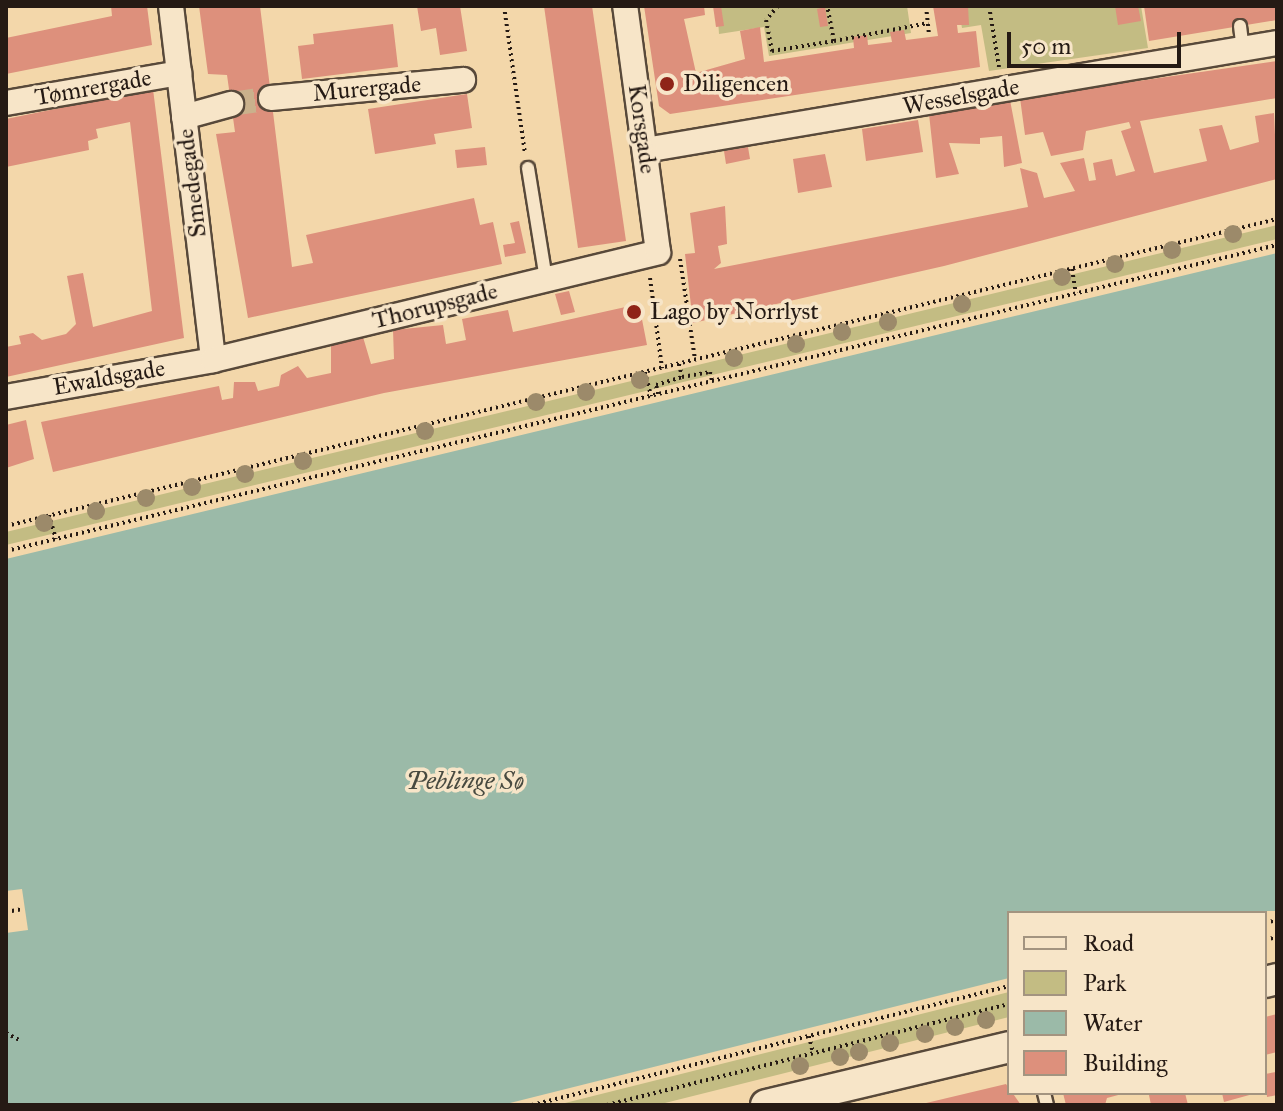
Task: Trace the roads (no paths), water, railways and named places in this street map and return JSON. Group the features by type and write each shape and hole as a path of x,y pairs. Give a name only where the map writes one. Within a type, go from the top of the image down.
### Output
{"street":[{"name":"Smedegade","path":"171,6 213,360"},
{"name":"Korsgade","path":"625,6 658,252"},
{"name":"Wesselsgade","path":"645,150 1002,90 1242,38 1277,43"},
{"name":"Tømrergade","path":"6,103 179,73"},
{"name":"Murergade","path":"271,98 463,80"},
{"path":"184,117 231,104"},
{"name":"Thorupsgade","path":"213,360 658,252"},
{"name":"Ewaldsgade","path":"6,397 213,360"},
{"path":"774,1104 1007,1047"}],"lane":[{"path":"528,168 546,279"}],"water":[{"name":"Peblinge Sø","path":"1277,253 1277,911 1007,911 1007,979 502,1105 6,1105 6,559"}],"tunnel":[{"path":"231,104 271,98"}],"place":[{"name":"Diligencen","path":"667,84"},
{"name":"Lago by Norrlyst","path":"634,312"}]}
